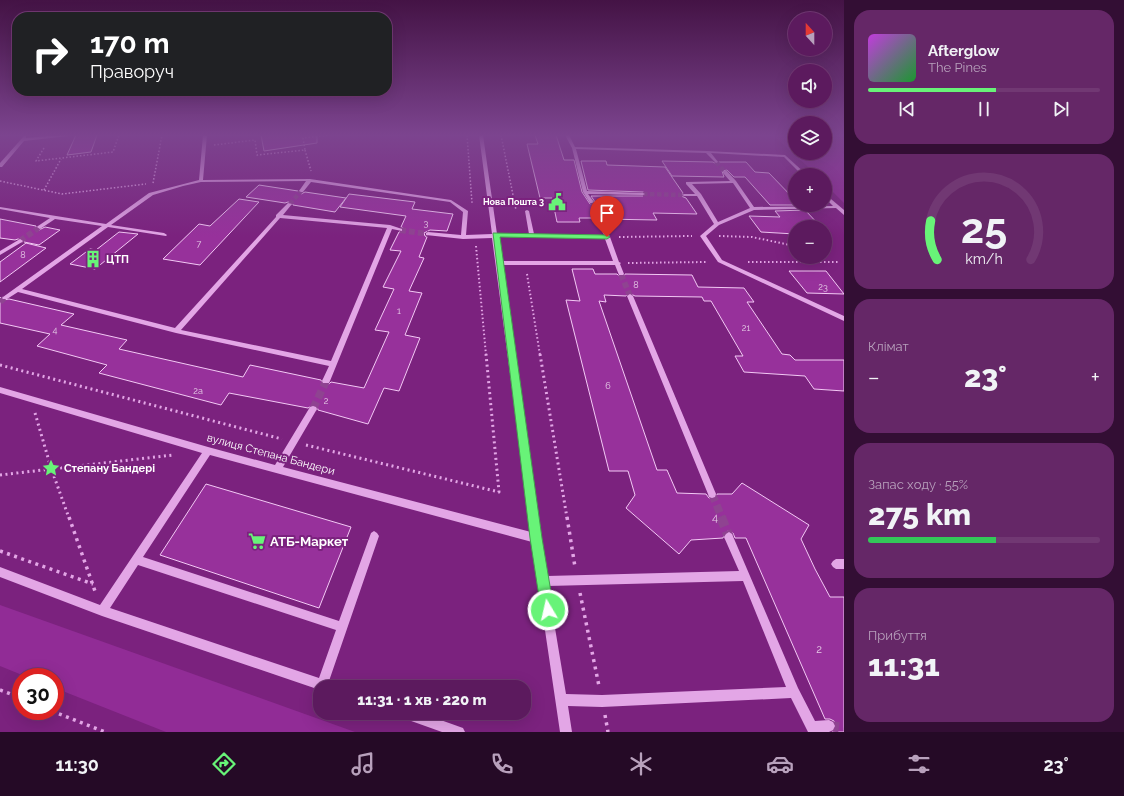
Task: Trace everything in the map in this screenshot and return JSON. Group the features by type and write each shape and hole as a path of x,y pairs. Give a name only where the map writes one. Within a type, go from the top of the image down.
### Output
{"street":[{"path":"201,181 202,169"},
{"path":"487,169 536,538 566,732"},
{"path":"579,169 585,192 592,202"},
{"path":"725,172 753,209"},
{"path":"301,191 310,180"},
{"path":"5,298 152,194 201,181 310,180 451,201 466,211 463,237"},
{"path":"717,224 699,195 688,183 734,182"},
{"path":"585,192 643,194"},
{"path":"684,195 699,195"},
{"path":"832,202 844,213"},
{"path":"176,331 290,204"},
{"path":"837,207 753,209 717,224 703,236 720,261 844,319"},
{"path":"0,208 53,218 164,235"},
{"path":"527,211 532,235"},
{"path":"278,216 390,227 400,230"},
{"path":"40,227 53,218"},
{"path":"598,218 618,263 621,274"},
{"path":"326,381 390,227"},
{"path":"428,234 463,237 496,235 607,237"},
{"path":"0,253 20,241"},
{"path":"499,263 618,263"},
{"path":"18,290 176,331 332,364"},
{"path":"630,296 712,494"},
{"name":"вулиця Степана Бандери","path":"0,390 208,451 536,538"},
{"path":"277,470 313,409"},
{"path":"102,611 208,451"},
{"path":"328,680 342,627 374,536"},
{"path":"729,537 794,692 813,729 829,726"},
{"path":"136,559 342,627"},
{"path":"0,572 102,611 313,682"},
{"path":"543,580 746,576"},
{"path":"561,700 602,701 794,692"},
{"path":"424,720 459,732"}],"path":[{"path":"44,190 55,169"},
{"path":"152,194 156,169"},
{"path":"310,169 310,180"},
{"path":"470,169 473,206"},
{"path":"508,169 521,235"},
{"path":"0,181 62,194 153,183"},
{"path":"0,365 294,442 499,492 475,237"},
{"path":"525,263 577,579 602,701"},
{"path":"31,399 51,468 102,611"},
{"path":"0,475 176,455"},
{"path":"0,551 93,584"},
{"path":"0,690 12,695"},
{"path":"64,716 105,732"}],"shaded area":[{"path":"832,169 844,169 844,203 832,191"},
{"path":"0,605 313,717 313,720 321,720 355,732 166,732 64,692 64,668 12,668 12,671 0,666"}],"building":[{"path":"533,169 576,169 582,192 590,204 595,202 591,196 643,196 646,193 588,190 583,169 666,169 683,193 681,196 686,198 697,214 653,213 657,220 602,219 600,216 594,218 579,218 580,222 557,222 552,198 540,198"},
{"path":"667,169 752,169 755,172 769,173 788,193 788,205 770,205 745,177 734,177 727,170 722,171 724,177 672,176"},
{"path":"259,185 298,191 301,194 305,192 346,198 335,212 293,205 292,203 288,202 285,203 246,197"},
{"path":"349,194 415,202 412,209 453,214 447,231 430,230 424,233 427,237 419,257 424,258 409,291 422,293 405,335 420,338 399,391 384,388 368,424 318,410 317,406 313,405 308,408 229,393 221,405 99,373 107,365 37,346 50,334 0,323 0,297 3,300 9,299 74,314 61,325 127,340 119,349 243,377 250,365 321,380 323,384 329,384 331,382 364,388 389,332 375,330 394,289 383,287 401,251 390,250 399,232 404,231 401,227 406,216 340,207"},
{"path":"239,199 259,202 200,265 163,259 199,224 210,226"},
{"path":"775,211 807,212 814,220 788,220 788,234 761,232 749,216 780,217"},
{"path":"0,219 36,226 39,230 45,227 60,230 39,245 24,242 21,238 15,240 0,238"},
{"path":"119,232 138,234 95,269 70,264 90,249 96,250"},
{"path":"26,243 46,248 0,282 0,262"},
{"path":"572,269 593,269 595,274 617,274 619,276 624,276 625,274 692,275 698,287 744,288 754,302 747,302 782,354 790,355 795,360 844,360 844,391 814,389 805,376 744,372 735,356 743,356 711,301 704,301 702,297 635,296 629,293 626,296 604,295 606,302 599,301 657,470 667,470 677,493 706,494 712,499 716,497 717,494 732,494 742,483 809,525 801,539 815,569 830,597 844,597 844,732 832,732 836,727 834,721 825,719 746,538 735,538 733,533 728,531 725,533 723,538 691,540 679,554 626,508 635,495 628,471 609,471 566,300 580,301"},
{"path":"789,271 826,271 844,294 807,293"},
{"name":"АТБ-Маркет","path":"206,484 351,527 319,608 160,555"}],"tunnel":[{"path":"290,204 301,191"},
{"path":"643,194 684,195"},
{"path":"592,202 598,218"},
{"path":"36,230 40,227"},
{"path":"20,241 37,229"},
{"path":"400,230 428,234"},
{"path":"621,274 630,296"},
{"path":"0,302 5,298"},
{"path":"313,409 326,381"},
{"path":"712,494 722,518"},
{"path":"721,517 729,537"},
{"path":"829,726 844,728"}],"place":[{"name":"Нова Пошта 3","path":"557,202"},
{"name":"ЦТП","path":"93,259"},
{"name":"Степану Бандері","path":"51,468"},
{"name":"АТБ-Маркет","path":"257,541"}],"route":[{"path":"548,610 536,538 496,235 607,237"}]}
